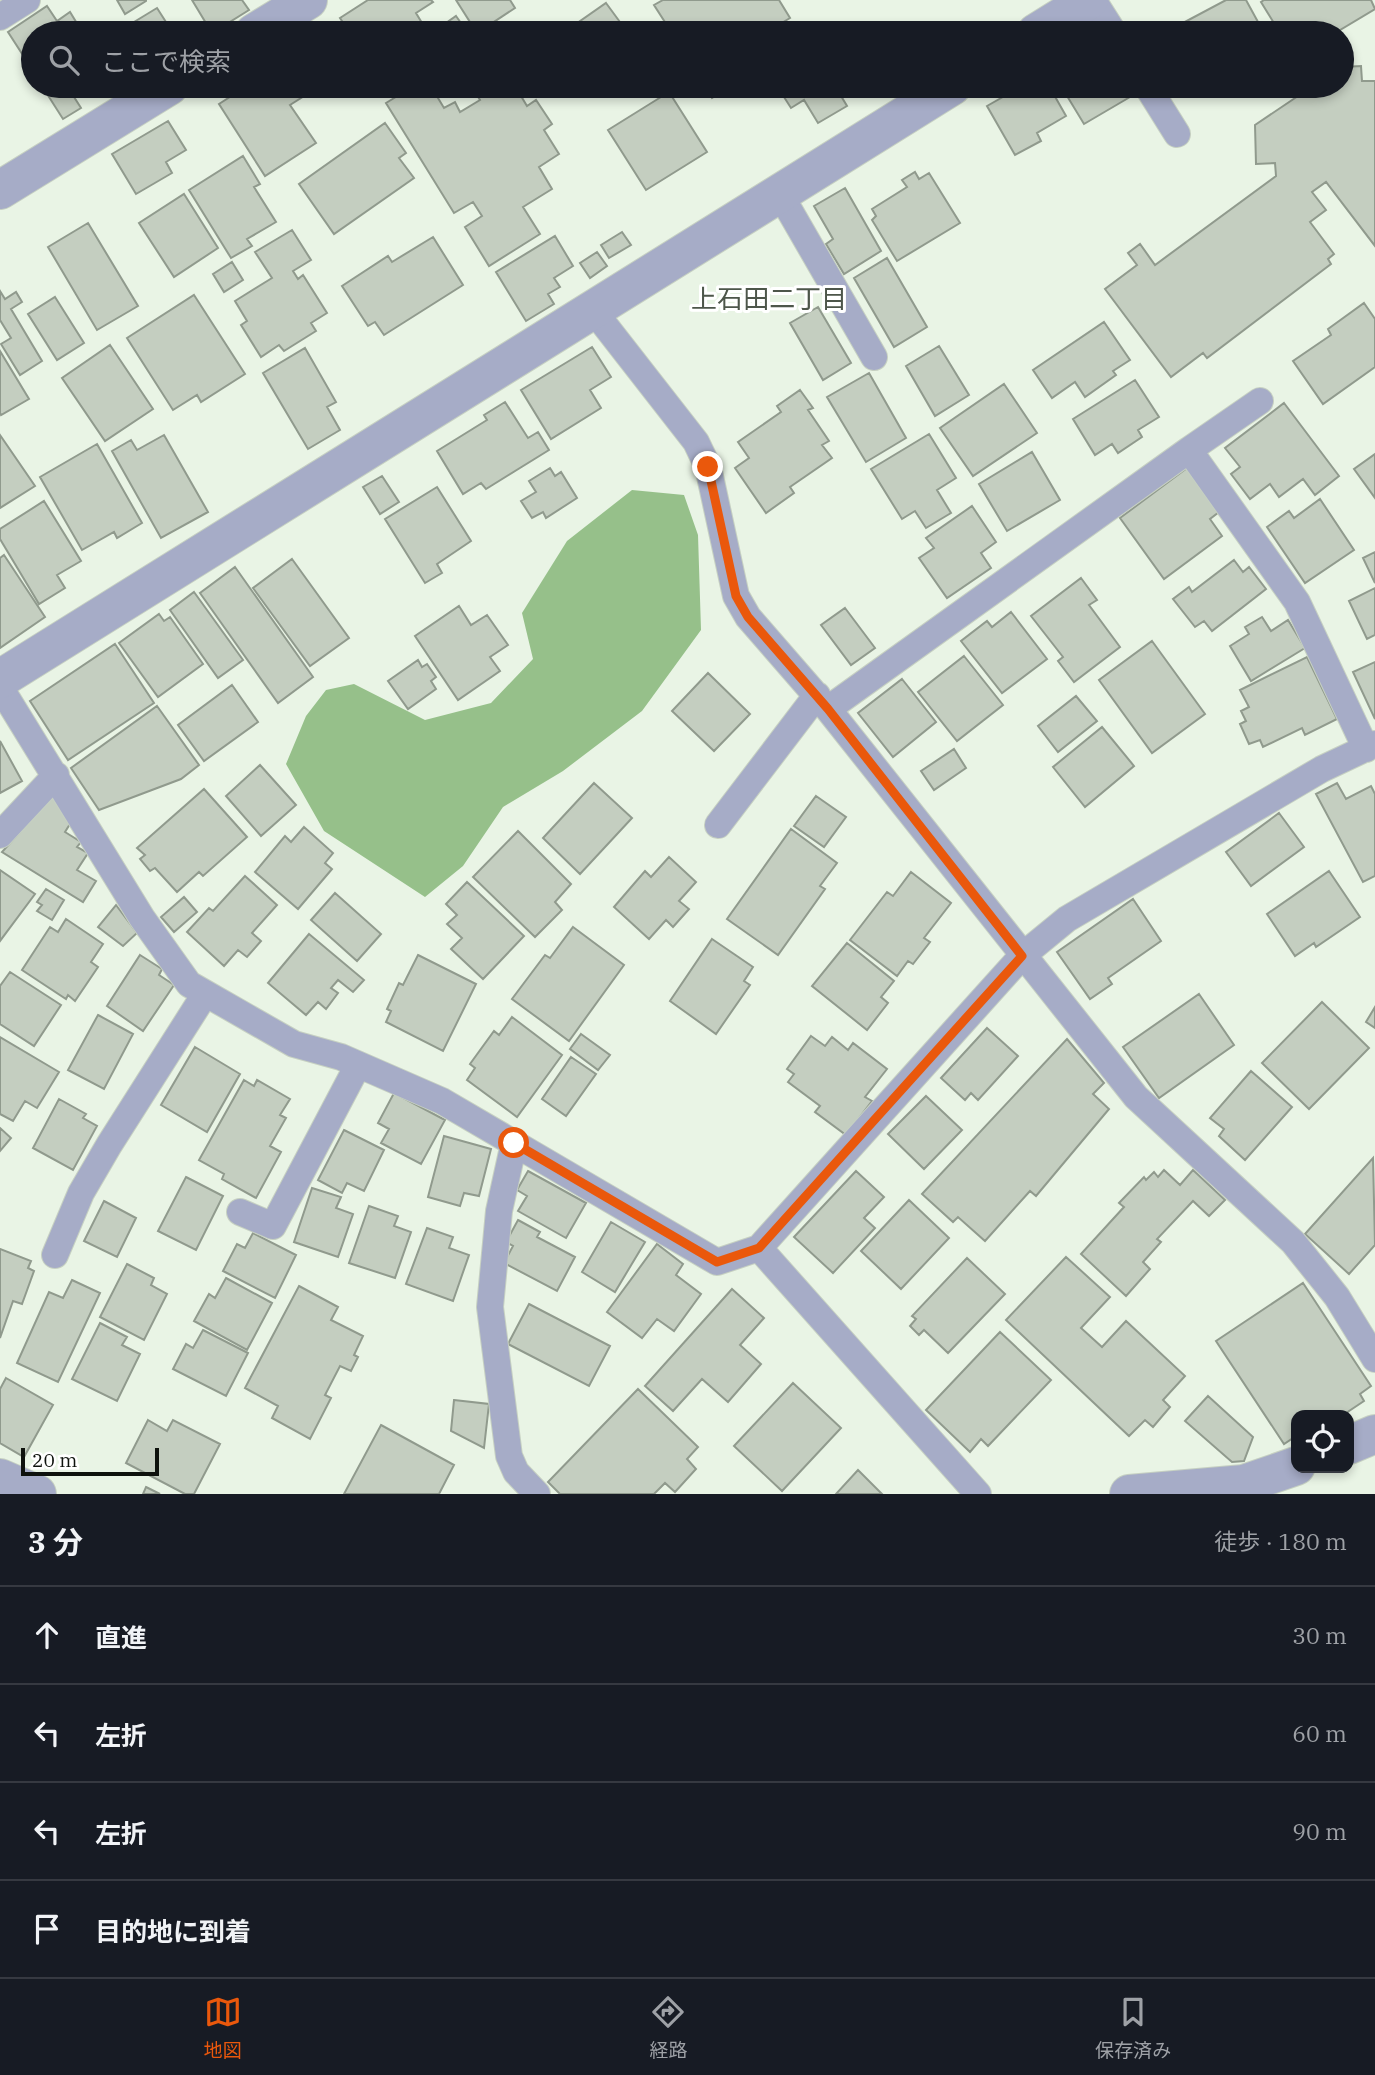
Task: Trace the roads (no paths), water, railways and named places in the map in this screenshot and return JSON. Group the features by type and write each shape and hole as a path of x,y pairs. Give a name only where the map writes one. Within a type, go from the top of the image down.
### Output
{"street":[{"path":"274,21 308,0"},
{"path":"1056,21 1091,0"},
{"path":"0,190 150,98"},
{"path":"0,679 933,98"},
{"path":"1354,1443 1375,1434"},
{"path":"1129,1494 1244,1484 1291,1468"},
{"path":"0,1478 37,1494"}],"lane":[{"path":"0,16 27,0"},
{"path":"1091,0 1106,21"},
{"path":"1154,98 1177,134"},
{"path":"780,194 874,357"},
{"path":"593,310 696,442 708,467 736,596 748,617 822,702 1136,1097 1293,1242 1337,1297 1375,1359"},
{"path":"718,825 822,702 1260,401"},
{"path":"0,687 142,918 188,984 295,1044 358,1065 442,1101 717,1262 759,1248 1022,956 1067,919 1322,769 1371,747 1297,602 1189,450"},
{"path":"0,835 56,775"},
{"path":"55,1255 81,1193 205,994"},
{"path":"240,1212 273,1226 358,1065"},
{"path":"514,1143 499,1210 490,1307 509,1456 516,1472 537,1494"},
{"path":"759,1248 978,1494"}],"district":[{"name":"上石田二丁目","path":"769,298"}]}
